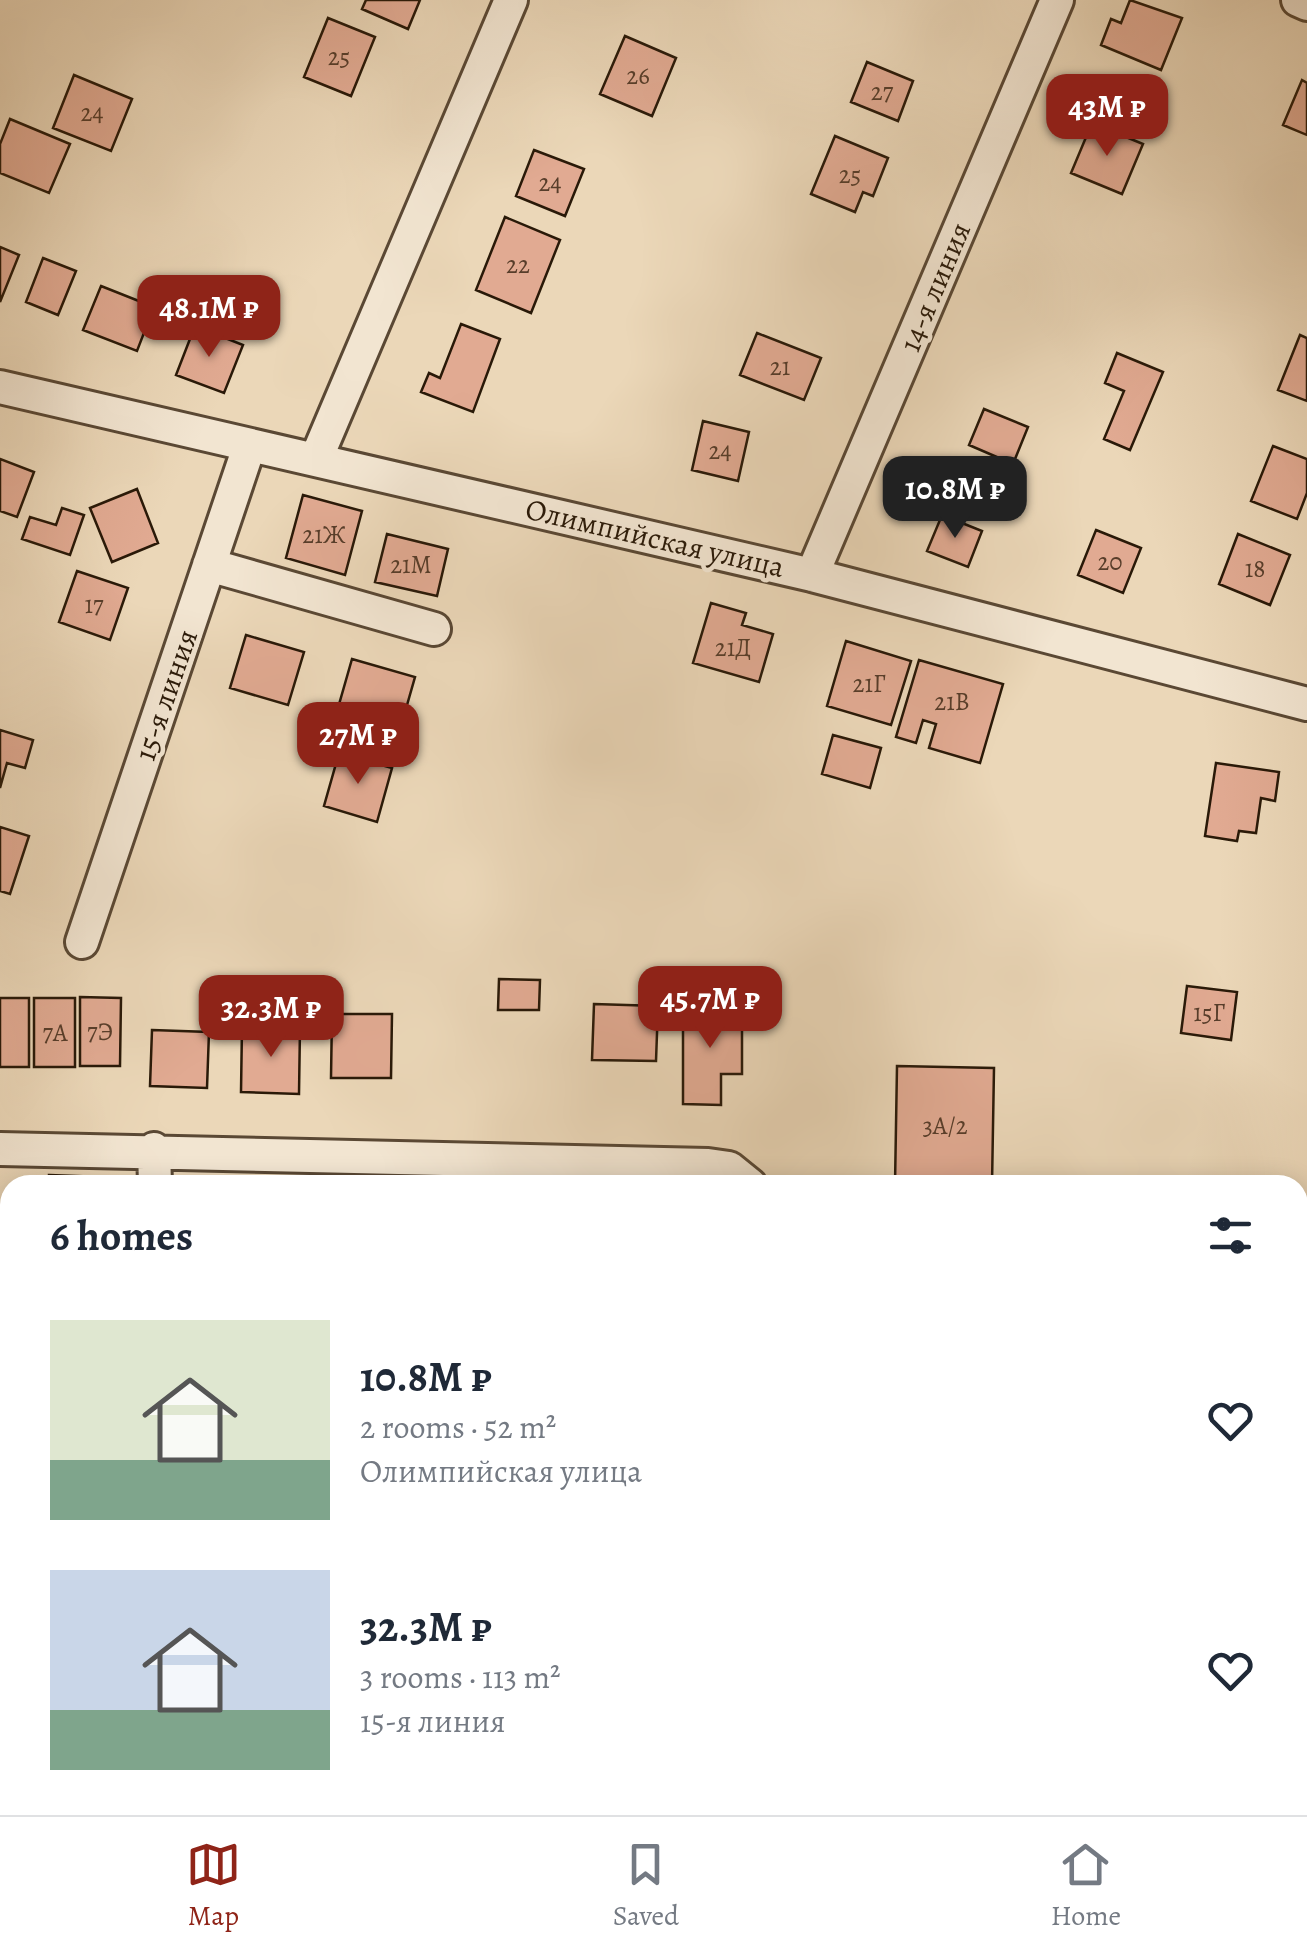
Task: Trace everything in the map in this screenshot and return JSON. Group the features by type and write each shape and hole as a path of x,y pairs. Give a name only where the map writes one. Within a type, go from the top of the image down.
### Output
{"street":[{"path":"316,458 511,0"},
{"name":"14-я линия","path":"812,575 1057,0"},
{"path":"1298,0 1307,4"},
{"name":"Олимпийская улица","path":"0,387 812,575 1307,704"},
{"name":"15-я линия","path":"82,942 249,446"},
{"path":"209,566 434,629"},
{"path":"0,1149 154,1149 708,1165 729,1168 738,1175"},
{"path":"154,1149 155,1175"}],"building":[{"path":"366,0 420,0 408,29 362,9"},
{"path":"1130,0 1182,18 1161,70 1101,45 1111,19 1121,23"},
{"path":"328,18 375,37 351,96 304,77"},
{"path":"625,36 676,58 652,116 600,94"},
{"path":"867,62 913,81 898,121 851,102"},
{"path":"74,75 132,99 111,151 53,128"},
{"path":"1302,80 1307,83 1307,135 1283,125"},
{"path":"10,119 70,144 49,193 0,173 0,144"},
{"path":"1092,123 1143,144 1122,194 1071,173"},
{"path":"835,136 888,158 873,196 863,192 855,212 811,194"},
{"path":"534,150 584,169 565,216 516,196"},
{"path":"505,217 560,240 531,313 476,290"},
{"path":"0,247 19,255 0,302"},
{"path":"43,258 76,271 58,315 26,302"},
{"path":"101,286 154,307 137,351 83,330"},
{"path":"461,324 500,339 473,412 421,392 429,373 440,378"},
{"path":"195,326 243,345 224,393 176,375"},
{"path":"757,333 821,358 804,400 740,375"},
{"path":"1300,335 1307,338 1307,401 1278,390"},
{"path":"1117,353 1163,372 1130,450 1104,439 1124,391 1105,383"},
{"path":"984,409 1028,427 1013,464 969,445"},
{"path":"703,421 749,432 738,481 692,470"},
{"path":"1273,446 1307,459 1307,493 1297,519 1251,501"},
{"path":"0,459 34,472 17,517 0,511"},
{"path":"137,489 158,543 112,562 90,508"},
{"path":"303,495 362,511 345,575 286,558"},
{"path":"62,508 84,515 70,555 22,539 30,517 56,525"},
{"path":"942,515 982,531 968,567 927,551"},
{"path":"1096,530 1141,548 1123,593 1078,575"},
{"path":"387,534 448,549 437,596 375,582"},
{"path":"1238,534 1290,555 1270,605 1219,584"},
{"path":"77,571 128,588 110,640 59,622"},
{"path":"711,603 746,613 742,625 773,634 759,682 693,663"},
{"path":"246,635 304,652 288,705 230,688"},
{"path":"846,641 911,661 891,725 827,706"},
{"path":"352,659 415,677 399,733 336,715"},
{"path":"919,660 1003,684 980,763 929,748 936,724 923,720 916,743 896,737"},
{"path":"0,730 33,740 25,768 7,763 0,788"},
{"path":"833,735 881,748 870,788 822,774"},
{"path":"339,753 392,768 377,822 324,806"},
{"path":"1216,763 1279,772 1275,801 1261,798 1256,833 1239,831 1237,841 1205,836"},
{"path":"0,827 29,836 10,894 0,891"},
{"path":"499,979 540,980 539,1010 498,1010"},
{"path":"1187,986 1237,992 1231,1040 1181,1033"},
{"path":"80,997 121,998 120,1066 80,1066"},
{"path":"0,998 29,998 29,1067 0,1067"},
{"path":"34,998 75,998 75,1067 34,1067"},
{"path":"683,1001 706,1001 706,1009 742,1009 742,1074 721,1074 721,1105 683,1104"},
{"path":"594,1004 658,1006 656,1061 592,1060"},
{"path":"332,1014 392,1014 391,1078 331,1078"},
{"path":"242,1026 300,1027 299,1094 241,1092"},
{"path":"152,1030 209,1032 207,1088 150,1086"},
{"path":"897,1066 994,1068 992,1175 895,1175"}]}
